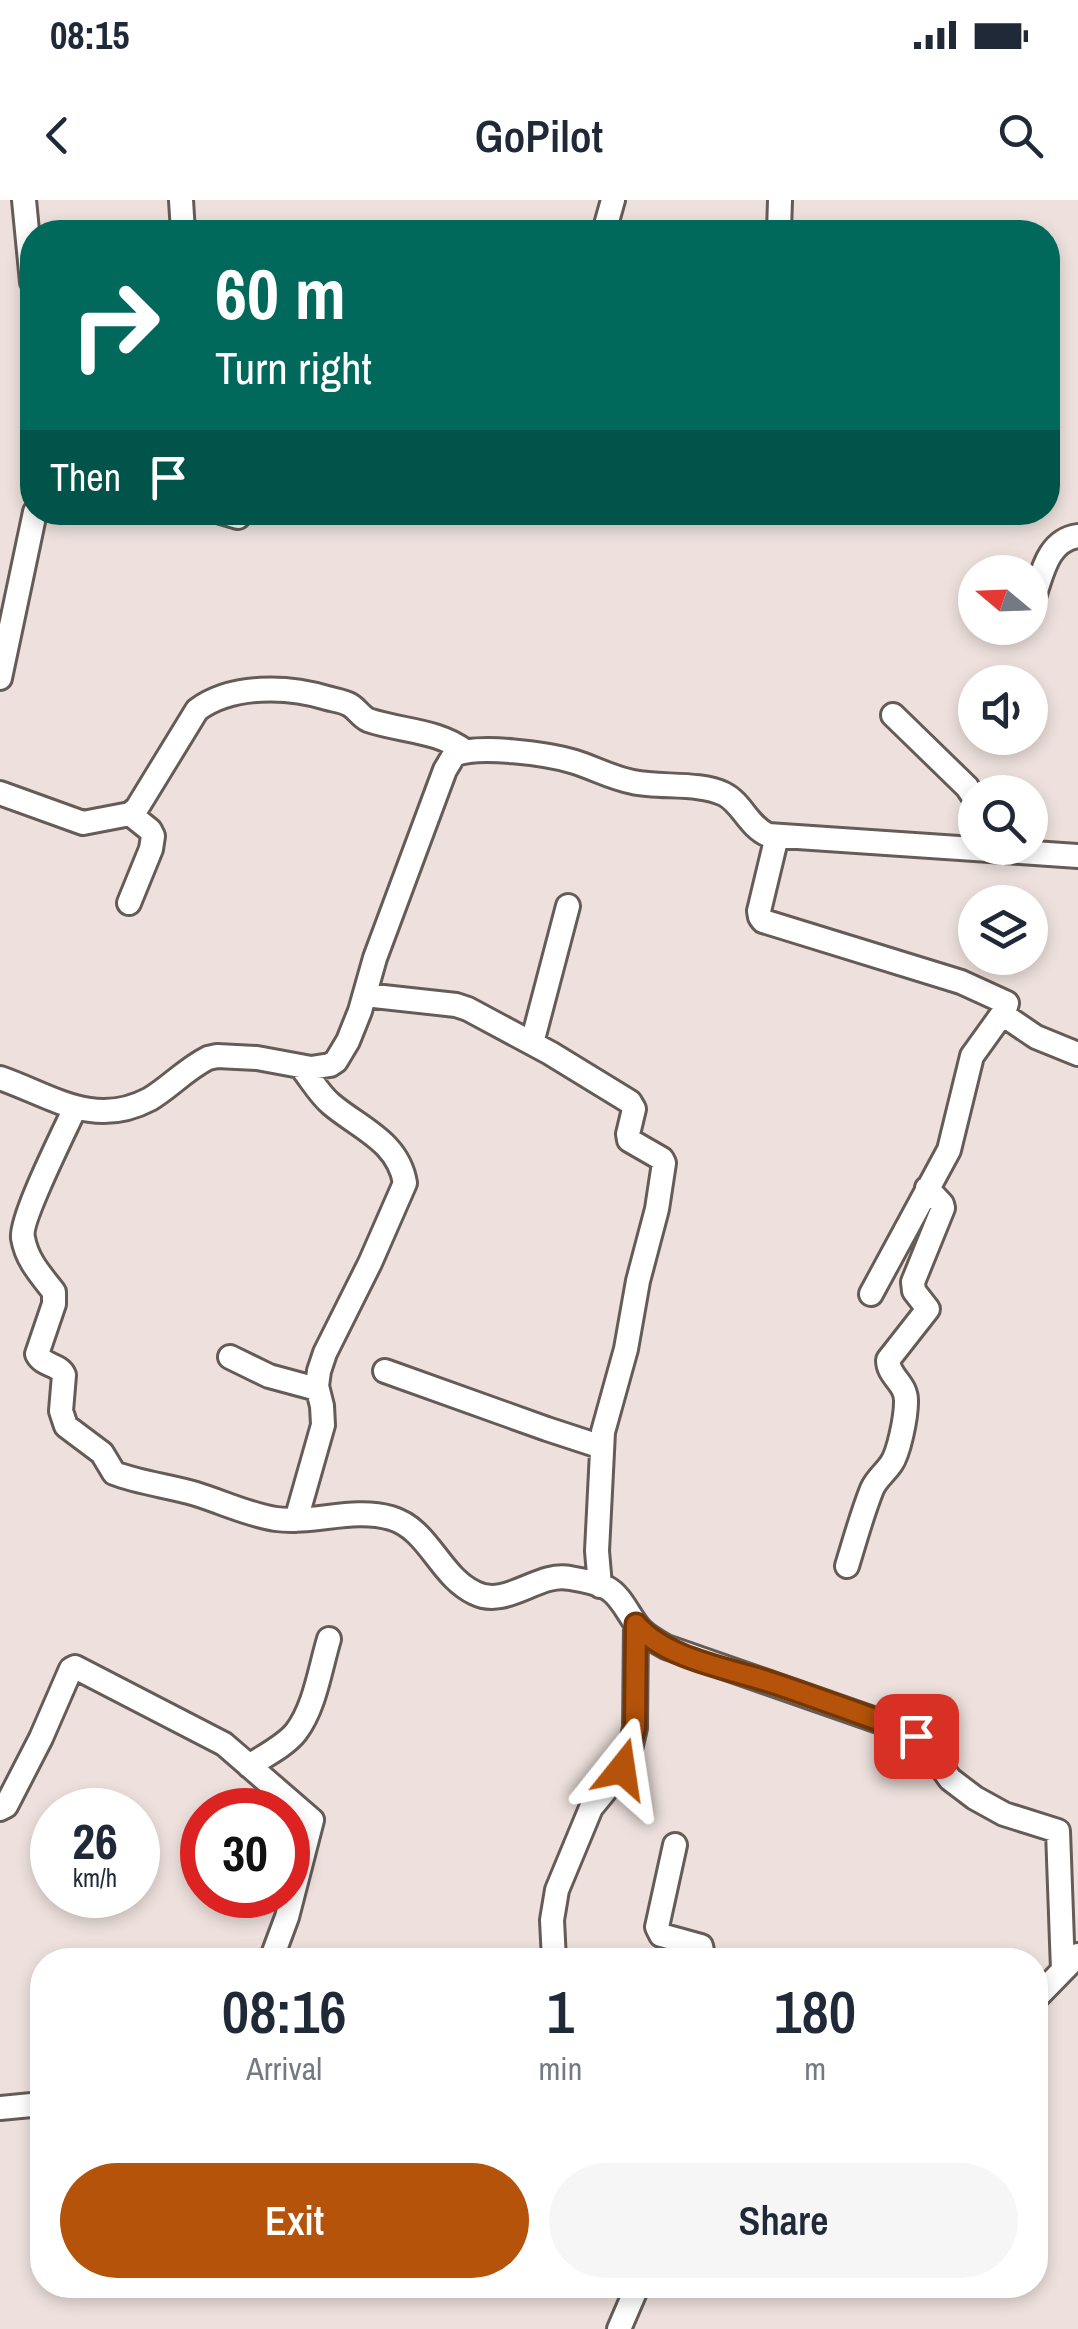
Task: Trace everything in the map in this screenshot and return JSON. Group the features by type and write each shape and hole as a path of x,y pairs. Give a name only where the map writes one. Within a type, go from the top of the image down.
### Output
{"street":[{"path":"0,678 32,525"},
{"path":"1048,560 1066,538 1078,536"},
{"path":"0,793 83,824 130,814 198,710 238,694 279,690 310,693 350,705 367,719 451,741 465,751"},
{"path":"893,715 958,778"},
{"path":"0,1078 75,1108 98,1112 129,1108 152,1097 196,1064 218,1056 323,1067 336,1061 348,1041 445,770 454,755 465,751 549,756 638,784 717,791 731,799 755,828 777,836 958,847"},
{"path":"129,903 154,836 130,814"},
{"path":"777,836 759,911 761,920 977,988 1007,1003 972,1056 953,1140 871,1294"},
{"path":"1048,854 1078,856"},
{"path":"532,1043 568,906"},
{"path":"365,994 456,1005 532,1043 630,1102 634,1113 628,1137 664,1163 602,1447 600,1586"},
{"path":"1002,1014 1036,1036 1078,1054"},
{"path":"296,1520 323,1425 317,1390 324,1354 406,1183 404,1173 383,1142 326,1099 301,1066"},
{"path":"75,1108 22,1231 32,1264 54,1292 54,1304 37,1354 64,1375 61,1411 66,1426 102,1454 114,1473 275,1519 368,1514 408,1524 445,1568 482,1596 514,1592 559,1576 600,1586 615,1594 636,1624 658,1643 910,1732 924,1743 950,1779 974,1798 1004,1814 1057,1830 1060,1914 1070,1963 1048,1986"},
{"path":"847,1566 877,1478 894,1457 903,1421 906,1394 888,1368 888,1360 928,1309 912,1282 944,1208 927,1188"},
{"path":"230,1357 269,1376 317,1390"},
{"path":"385,1371 602,1447"},
{"path":"553,1948 552,1920 557,1890 591,1808 618,1775 631,1745 635,1728 636,1624"},
{"path":"249,1766 294,1734 309,1706 328,1639"},
{"path":"0,1809 6,1806 42,1738 71,1669 76,1667 224,1744 312,1820 276,1948"},
{"path":"675,1845 658,1932 701,1948"},
{"path":"0,2108 30,2105"},
{"path":"620,2329 633,2298"}],"route":[{"path":"622,1769 635,1728 636,1624 658,1643 684,1654 916,1736"}]}
